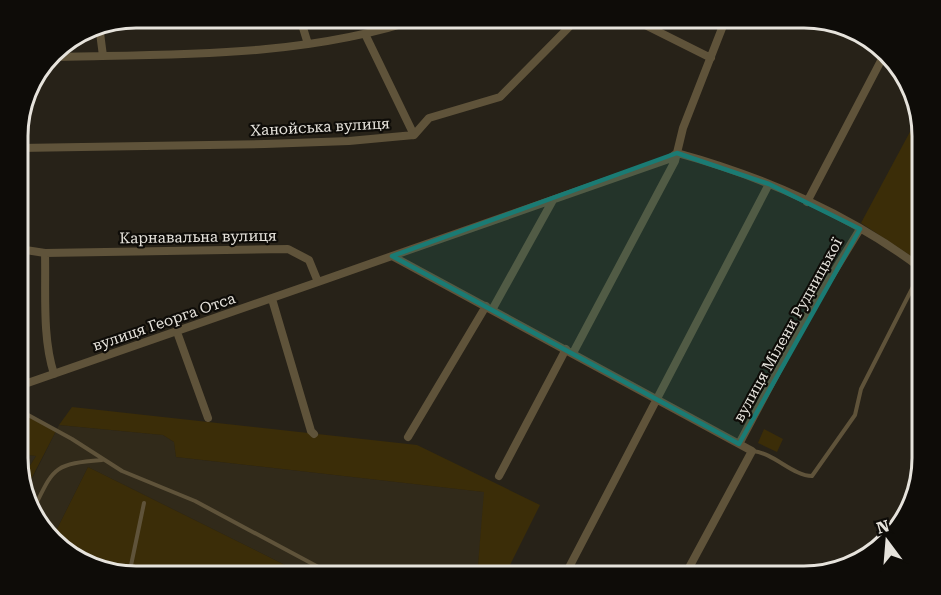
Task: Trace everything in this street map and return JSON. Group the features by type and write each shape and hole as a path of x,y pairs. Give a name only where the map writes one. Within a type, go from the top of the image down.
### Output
{"street":[{"path":"366,36 414,135 429,118 500,97 568,28"},
{"path":"651,28 711,58"},
{"path":"499,476 672,168 683,128 722,28"},
{"path":"303,29 308,44"},
{"path":"63,57 237,50 308,44 366,36 389,29"},
{"path":"100,35 103,56"},
{"path":"807,202 881,60"},
{"name":"Ханойська вулиця","path":"28,148 266,144 349,141 414,135"},
{"path":"677,153 768,184 807,202 860,228 912,262"},
{"path":"318,282 669,159 677,153"},
{"path":"570,566 768,184"},
{"path":"408,437 553,200"},
{"name":"вулиця Мілени Рудницької","path":"739,444 808,314 860,228"},
{"name":"Карнавальна вулиця","path":"28,250 45,253 288,249 309,260 318,282"},
{"path":"45,253 48,338 54,374"},
{"path":"392,256 752,451 690,566"},
{"name":"вулиця Георга Отса","path":"28,383 318,282"},
{"path":"272,299 310,431 314,434"},
{"path":"177,332 208,418"}],"lane":[{"path":"752,451 761,452 797,472 812,476 855,416 861,389 912,289"},
{"path":"28,415 89,449 102,460 122,471 195,501 316,566"},
{"path":"37,501 51,473 62,466 75,462 102,460"},
{"path":"131,566 144,503"}],"highlighted area":[{"path":"677,153 769,184 860,229 739,444 392,256"}],"shaded area":[{"path":"912,128 912,257 861,223"},
{"path":"72,407 417,445 540,505 510,566 478,566 484,492 176,457 174,442 163,435 59,425"},
{"path":"28,415 56,431 31,480 29,468 36,456 28,455"},
{"path":"59,425 163,435 174,442 176,457 485,492 478,566 287,566 88,467 56,531 40,506 31,481"},
{"path":"764,429 783,439 777,452 758,443"},
{"path":"28,455 36,456 29,468"},
{"path":"88,467 287,566 122,566 89,555 76,548 56,531"}]}
